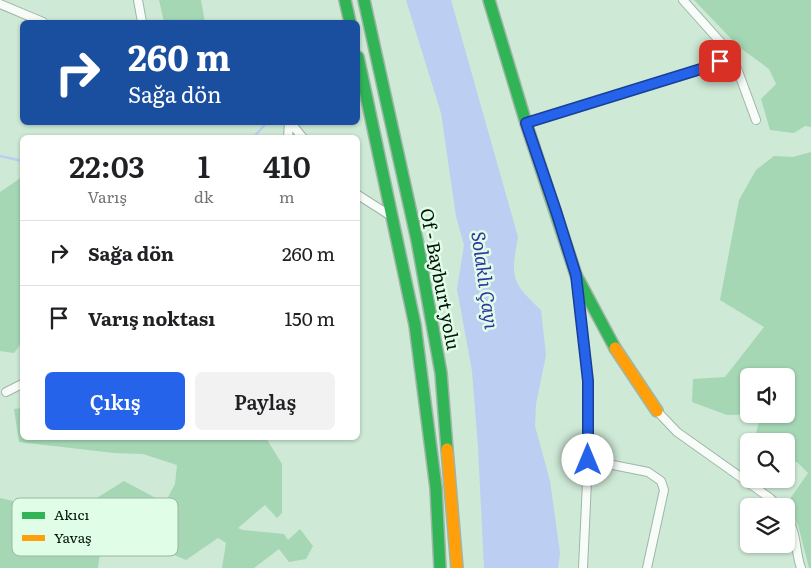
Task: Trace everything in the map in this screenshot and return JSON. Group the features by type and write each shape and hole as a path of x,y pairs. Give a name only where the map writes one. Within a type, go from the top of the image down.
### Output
{"main road":[{"path":"345,0 350,20"},
{"name":"Of - Bayburt yolu","path":"364,0 417,240 441,373 457,568"},
{"path":"488,0 576,275 615,349 657,411"},
{"name":"Of - Bayburt yolu","path":"360,66 415,325 436,488 440,568"}],"street":[{"path":"138,0 142,20"},
{"path":"683,0 725,47 735,63 756,120"},
{"path":"0,4 37,20"},
{"path":"526,123 704,68 720,61 726,54 725,47"},
{"path":"292,125 301,135"},
{"path":"360,196 392,216"},
{"path":"576,275 588,381 588,460 583,568"},
{"path":"6,392 20,385"},
{"path":"657,411 677,432 770,498"},
{"path":"588,460 648,472 661,481 664,490 647,568"},
{"path":"795,545 801,568"}],"green space":[{"path":"159,0 201,0 205,20 164,20"},
{"path":"694,0 811,0 811,127 805,126 794,133 770,130 761,99 776,84 769,69 739,47"},
{"path":"811,152 811,568 809,568 798,525 795,521 795,498 791,498 808,473 795,461 795,433 756,433 759,423 795,423 795,368 740,368 740,415 727,415 692,402 693,379 725,377 764,327 720,300 739,200 756,170 774,156 793,157"},
{"path":"20,178 20,345 14,353 0,351 0,192"},
{"path":"20,408 20,440 267,440 282,464 282,513 277,518 265,505 238,528 284,534 288,540 300,529 313,546 306,559 289,562 279,549 254,568 222,568 226,543 218,538 186,560 176,556 178,556 178,498 168,498 175,484 177,465 143,454 114,453 19,442 14,409"},
{"path":"124,481 156,498 97,498"},
{"path":"0,498 12,501 12,556 100,556 98,568 0,568"}],"water":[{"name":"Solaklı Çayı","path":"406,0 451,0 518,237 514,261 515,278 523,292 541,310 546,355 536,404 535,426 550,481 560,553 558,568 484,568 472,371 457,289 464,245 456,216 441,113"}],"waterway":[{"path":"256,135 264,125"},
{"path":"0,156 20,161"}],"traffic: fast":[{"path":"345,0 350,20"},
{"path":"364,0 417,240 441,373 447,449"},
{"path":"489,0 526,123 576,275 615,348"},
{"path":"360,66 415,325 436,488 440,568"}],"traffic: slow":[{"path":"615,348 657,411"},
{"path":"447,449 457,568"}],"route":[{"path":"588,460 588,381 576,275 526,123 704,68 720,61"}]}
